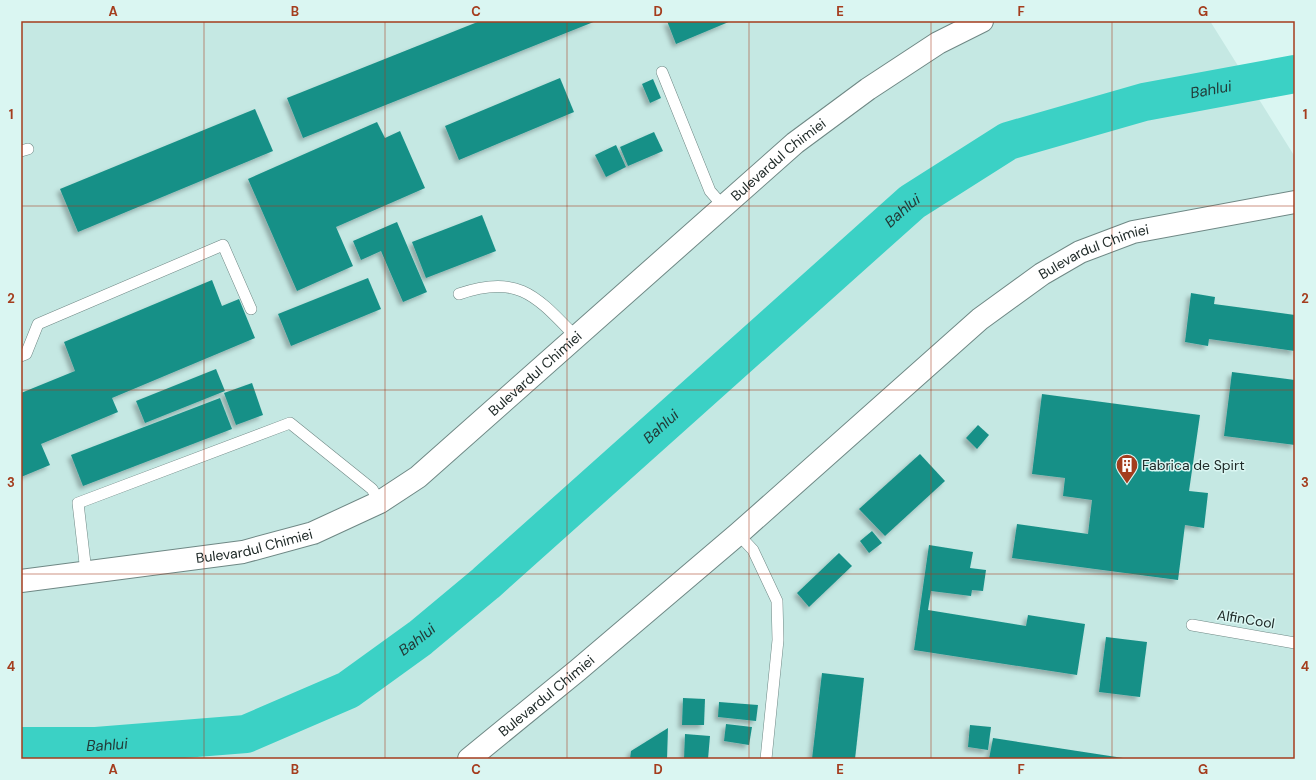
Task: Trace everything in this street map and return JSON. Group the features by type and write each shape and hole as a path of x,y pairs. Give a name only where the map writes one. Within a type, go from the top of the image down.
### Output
{"street":[{"name":"Bulevardul Chimiei","path":"21,581 243,552 313,533 380,502 418,477 795,143 868,89 938,43 982,21"},
{"name":"Bulevardul Chimiei","path":"468,759 578,670 738,534 980,319 1042,274 1080,252 1133,232 1295,202"}],"lane":[{"path":"662,72 710,191 723,206"},
{"path":"21,356 26,354 38,324 223,245 251,308"},
{"path":"459,294 475,288 499,286 519,289 544,304 576,337"},
{"path":"86,572 78,503 290,423 372,489 380,502"},
{"path":"738,534 753,550 777,600 778,640 766,759"},
{"name":"AlfinCool","path":"1192,626 1295,643"}],"shaded area":[{"path":"21,21 1210,21 1295,157 1295,759 21,759"}],"building":[{"path":"480,21 596,21 303,138 287,98"},
{"path":"667,21 731,21 676,44"},
{"path":"560,78 574,112 459,160 445,126"},
{"path":"653,79 661,98 650,103 642,84"},
{"path":"255,109 273,151 78,232 60,189"},
{"path":"377,122 385,138 400,131 425,188 336,227 353,266 297,291 248,179"},
{"path":"654,132 663,151 628,166 620,147"},
{"path":"616,145 626,167 606,177 595,155"},
{"path":"482,215 496,251 426,278 412,242"},
{"path":"397,222 427,292 403,302 381,251 361,260 353,241"},
{"path":"368,278 381,309 291,346 278,314"},
{"path":"212,280 222,306 239,299 255,338 112,398 118,412 41,444 50,465 21,477 21,393 75,371 64,342"},
{"path":"1191,293 1215,297 1214,304 1295,315 1295,351 1209,339 1208,346 1185,342"},
{"path":"216,369 225,391 145,423 136,401"},
{"path":"1232,372 1295,380 1295,445 1224,436"},
{"path":"252,383 263,415 236,425 224,393"},
{"name":"Fabrica de Spirt","path":"1042,394 1200,415 1189,491 1208,493 1204,528 1185,525 1178,580 1012,558 1017,524 1088,534 1092,500 1063,496 1065,478 1032,474"},
{"path":"220,398 232,429 83,486 71,455"},
{"path":"978,425 989,435 977,449 966,438"},
{"path":"920,454 945,481 885,536 859,509"},
{"path":"872,531 882,543 869,553 860,541"},
{"path":"929,545 973,552 970,568 986,570 983,591 972,590 971,596 931,591 928,610 1026,626 1028,615 1085,624 1077,675 914,650"},
{"path":"839,553 852,566 809,607 797,593"},
{"path":"1106,637 1147,642 1140,697 1099,692"},
{"path":"822,673 864,678 855,759 812,759"},
{"path":"683,698 705,699 704,725 682,725"},
{"path":"719,702 758,705 756,721 718,717"},
{"path":"726,724 752,727 749,745 724,741"},
{"path":"970,725 991,727 988,750 968,747"},
{"path":"668,728 667,759 630,759 631,751"},
{"path":"685,734 710,736 708,759 684,759"},
{"path":"993,738 1123,758 989,759"}],"waterway":[{"name":"Bahlui","path":"21,746 96,746 246,734 348,690 420,638 486,583 912,202 1008,141 1144,102 1295,74"}],"place":[{"name":"Fabrica de Spirt","path":"1127,484"}]}
